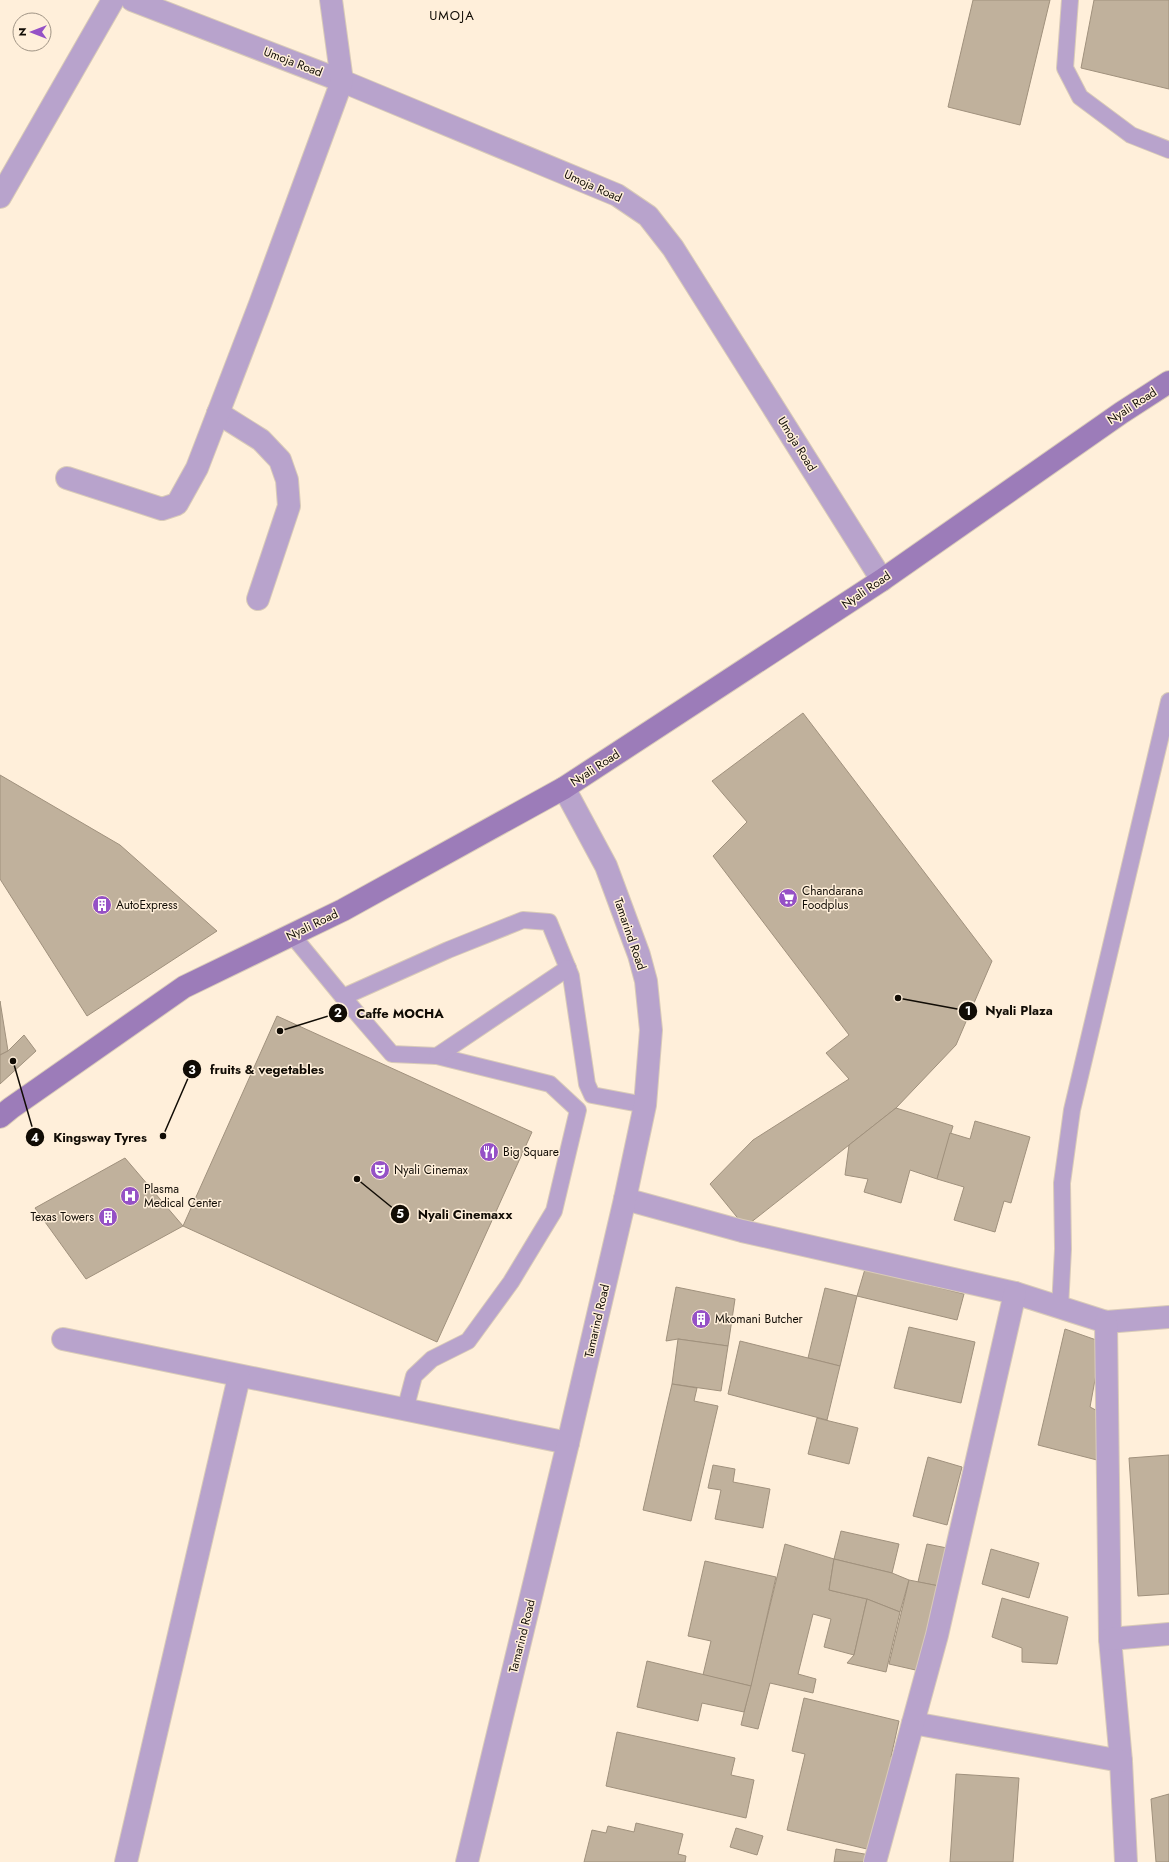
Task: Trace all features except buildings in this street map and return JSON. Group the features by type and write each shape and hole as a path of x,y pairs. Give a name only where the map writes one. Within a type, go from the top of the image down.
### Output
{"main road":[{"name":"Nyali Road","path":"0,1117 184,988 343,910 564,788 882,580 1121,412 1169,382"}],"street":[{"path":"1,192 113,0"},
{"name":"Umoja Road","path":"132,0 342,81 617,195 648,216 674,248 882,580"},
{"path":"67,478 162,509 177,504 197,468 260,304 342,81 332,0"},
{"path":"218,412 261,440 280,460 286,480 289,506 258,599"},
{"name":"Tamarind Road","path":"467,1862 568,1443 625,1199 645,1105 651,1030 646,981 639,955 606,866 564,788"},
{"path":"625,1199 742,1231 1015,1293 1106,1322 1169,1317"},
{"path":"875,1862 938,1635 1015,1293"},
{"path":"1106,1322 1110,1639 1120,1761 1126,1862"},
{"path":"63,1339 239,1377 568,1443"},
{"path":"126,1862 239,1377"},
{"path":"1110,1639 1169,1634"},
{"path":"913,1723 1120,1761"}],"lane":[{"path":"1070,0 1065,68 1080,97 1131,135 1169,150"},
{"path":"1060,1308 1063,1249 1062,1183 1072,1110 1169,701"},
{"path":"343,997 448,950 523,920 549,922 571,976 587,1084 592,1095"},
{"path":"292,935 392,1054 437,1056 550,1084 578,1110"},
{"path":"437,1056 568,968"},
{"path":"592,1095 645,1105"},
{"path":"405,1410 414,1376 432,1359 468,1341 511,1282 554,1211 578,1110 592,1095"}],"place":[{"name":"Chandarana Foodplus","path":"788,898"},
{"name":"AutoExpress","path":"102,905"},
{"name":"Nyali Plaza","path":"898,998"},
{"name":"Caffe MOCHA","path":"280,1031"},
{"name":"Kingsway Tyres","path":"13,1061"},
{"name":"fruits & vegetables","path":"163,1136"},
{"name":"Big Square","path":"489,1152"},
{"name":"Nyali Cinemax","path":"380,1170"},
{"name":"Nyali Cinemaxx","path":"357,1179"},
{"name":"Plasma Medical Center","path":"130,1196"},
{"name":"Texas Towers","path":"108,1217"},
{"name":"Mkomani Butcher","path":"701,1319"}],"district":[{"name":"UMOJA","path":"452,15"}]}
